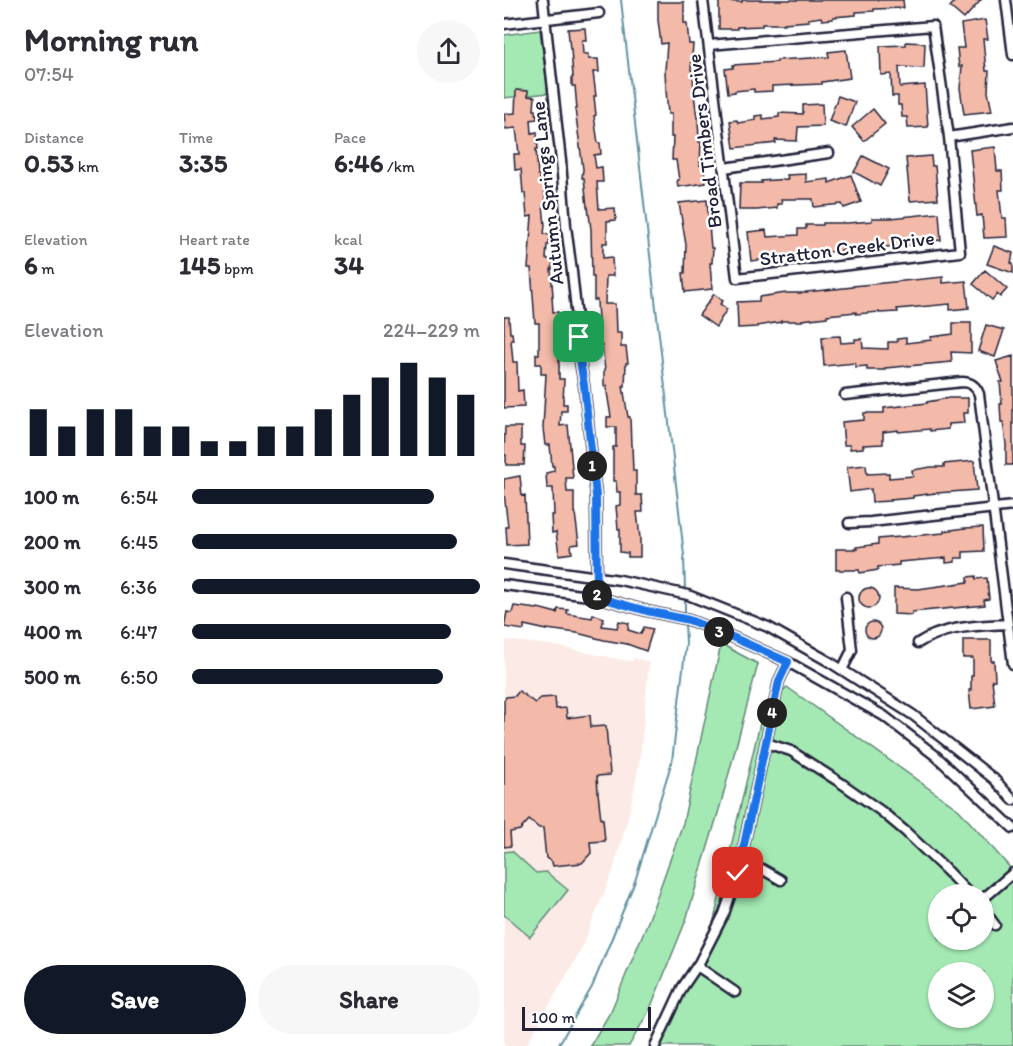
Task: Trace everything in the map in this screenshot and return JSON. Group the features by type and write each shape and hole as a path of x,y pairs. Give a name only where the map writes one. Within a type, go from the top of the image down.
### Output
{"street":[{"name":"Autumn Springs Lane","path":"543,0 578,326 579,354 596,496 597,597"},
{"name":"Broad Timbers Drive","path":"703,0 737,278"},
{"path":"1006,0 1013,55"},
{"path":"504,24 599,13"},
{"path":"709,45 933,26 949,137 1013,127"},
{"name":"Stratton Creek Drive","path":"737,278 960,252 949,137"},
{"path":"724,168 830,153"},
{"path":"845,394 962,382 971,384 977,389 1013,664"},
{"path":"849,523 1013,506"},
{"path":"504,564 597,577 688,595 768,627 913,715 994,779 1013,800"},
{"path":"504,585 597,597 689,620 788,662 884,716 936,756 1013,828"},
{"path":"842,670 852,650 846,597"},
{"path":"918,644 928,636 944,631 1008,624"},
{"path":"655,1046 682,988 697,966 724,914 741,861 779,681 788,662"},
{"path":"765,743 791,751 881,811 959,884"},
{"path":"741,861 753,864 781,880"},
{"path":"994,889 1013,873"},
{"path":"697,966 735,992"}],"shaded area":[{"path":"504,640 550,645 623,660 633,661 633,658 649,662 640,759 630,809 613,871 579,953 526,1046 504,1046"}],"green space":[{"path":"540,30 548,93 504,98 504,35"},
{"path":"721,644 758,664 721,803 686,920 650,1009 629,1046 590,1046 611,1011 649,919 683,823"},
{"path":"787,687 959,810 1013,871 1013,1046 658,1046 706,954 763,710"},
{"path":"512,851 536,873 546,872 568,890 530,937 504,915 504,852"}],"building":[{"path":"742,0 903,0 904,8 874,9 874,11 856,12 856,15 833,17 833,19 822,20 821,17 784,24 719,29 719,1 742,2"},
{"path":"956,0 981,0 964,19 950,7"},
{"path":"658,2 684,2 684,23 687,23 689,44 693,44 691,70 693,70 699,142 701,142 700,165 703,164 706,183 678,187 676,160 672,160 673,137 671,137 671,114 668,114 666,90 667,43 661,44"},
{"path":"985,20 988,39 983,39 986,71 989,71 988,92 992,111 964,114 960,88 962,66 959,67 957,48 964,48 961,24"},
{"path":"585,28 586,40 582,40 583,54 588,54 588,59 598,59 599,72 593,72 596,96 594,96 596,115 594,116 601,154 594,155 596,168 602,167 603,182 597,182 599,209 615,208 616,220 607,221 607,243 603,243 603,258 612,257 613,276 606,276 605,304 615,304 616,333 621,333 621,347 626,347 628,363 626,363 625,386 623,386 628,417 630,417 633,471 636,471 636,495 642,495 643,512 637,512 640,557 628,557 628,553 620,552 620,529 618,529 616,506 620,505 620,492 617,492 616,481 613,481 613,447 616,447 616,427 607,427 607,417 611,417 606,386 604,386 602,345 599,345 597,300 594,300 591,229 584,178 582,178 583,169 575,109 577,109 575,86 572,86 568,29"},
{"path":"906,42 925,43 924,68 899,67 900,87 925,85 928,127 908,128 907,117 902,117 901,105 898,105 898,96 892,96 891,74 881,75 880,46 906,45"},
{"path":"846,50 850,78 822,82 822,84 772,86 772,91 754,92 754,89 728,93 725,69 733,68 733,65 829,57 828,52"},
{"path":"516,90 528,91 528,96 535,97 534,110 536,110 537,119 531,120 532,133 537,132 538,175 540,175 540,184 544,184 546,205 543,205 544,234 550,235 546,259 553,260 551,269 553,312 558,312 556,337 561,337 559,379 564,379 563,404 567,404 567,411 561,411 560,426 568,425 573,478 566,478 567,492 574,492 574,513 579,544 571,545 572,553 559,555 556,532 552,533 553,488 547,488 546,473 554,471 554,466 552,466 550,445 545,445 543,428 546,374 541,374 541,364 536,364 536,354 539,354 539,323 535,323 531,268 528,268 532,216 527,217 521,169 515,170 514,154 519,154 516,128 506,129 504,114 515,113"},
{"path":"838,96 855,102 846,127 829,121"},
{"path":"822,104 823,126 798,127 797,141 775,140 776,143 734,148 730,121 737,120 738,123 755,120 755,116 763,115 763,119 779,117 779,113 803,114 803,105"},
{"path":"873,109 885,124 864,141 852,127"},
{"path":"995,147 997,171 1002,171 1003,190 999,190 1002,218 1006,218 1007,237 984,238 982,215 977,216 970,150"},
{"path":"863,156 889,169 880,186 854,172"},
{"path":"931,156 932,166 935,166 938,199 910,201 906,158"},
{"path":"806,174 806,182 829,179 829,183 851,175 861,202 844,208 842,204 814,207 813,199 781,199 782,204 777,204 777,208 739,210 740,183 762,183 761,181 788,179 787,175"},
{"path":"707,200 711,248 713,248 712,263 710,263 712,289 685,292 683,273 685,273 686,245 679,203"},
{"path":"939,213 941,240 900,246 841,250 841,252 810,251 810,255 792,255 751,261 748,232 766,230 767,237 798,235 798,229 806,229 806,225 872,221 872,218"},
{"path":"994,246 1013,253 1011,263 1013,263 1013,273 987,264"},
{"path":"985,270 1007,289 1000,297 997,294 992,300 973,284"},
{"path":"943,277 943,283 966,281 969,308 950,310 950,304 897,309 898,312 856,314 856,312 738,328 737,302 759,301 759,297 786,293 807,293"},
{"path":"714,294 723,301 720,304 727,309 716,327 699,315"},
{"path":"504,317 509,317 513,340 511,340 513,362 517,362 518,391 523,390 524,407 504,408"},
{"path":"953,323 971,323 971,353 951,352 952,362 885,368 885,370 867,370 867,366 855,367 855,363 824,366 822,337 840,336 841,343 862,339 863,348 888,349 888,342 897,342 897,339 906,338 906,343 953,334"},
{"path":"986,325 1004,330 995,357 978,351"},
{"path":"1013,356 1013,465 1006,465 1006,444 1000,404 1002,404 1000,382 1003,382 996,361"},
{"path":"949,398 968,398 968,413 963,413 964,423 948,424 948,429 930,431 930,429 883,432 883,444 863,445 863,448 850,449 850,445 844,445 842,422 864,420 864,413 884,413 884,408"},
{"path":"505,427 521,427 521,446 525,446 524,465 506,465"},
{"path":"974,461 977,490 872,502 871,489 850,492 847,467 866,465 867,474 889,473 889,478 913,476 912,470"},
{"path":"520,476 522,496 525,495 527,544 507,545 506,527 508,527 504,479"},
{"path":"983,527 984,551 963,552 963,558 955,558 955,562 946,563 946,558 899,562 899,565 878,567 878,570 860,573 859,570 836,570 836,549 857,549 856,547 878,544 878,539"},
{"path":"976,576 976,579 987,578 989,599 984,600 985,605 912,612 912,615 894,614 894,588 918,589 968,582 968,577"},
{"path":"869,588 876,591 879,598 876,605 869,608 862,605 859,598 862,591"},
{"path":"514,606 538,608 557,613 558,609 568,610 567,614 592,618 593,614 604,618 602,626 617,628 619,621 629,623 628,630 641,634 644,627 653,629 646,651 627,644 577,633 524,625 524,630 504,627 507,612 512,613"},
{"path":"873,622 881,630 873,638 865,630"},
{"path":"963,640 991,640 995,706 971,709 969,690 971,690 971,676 973,676 973,658 963,658"},
{"path":"519,691 535,703 540,698 555,697 556,709 566,708 567,718 590,715 591,727 606,726 610,775 597,776 605,841 590,842 591,853 582,863 553,866 552,862 546,858 543,828 539,828 529,820 520,830 510,832 511,846 504,847 504,700 506,697 515,696"}],"waterway":[{"path":"621,0 684,555 685,591"},
{"path":"685,596 685,618"},
{"path":"558,1046 592,987 635,881 672,761 686,643 685,623"}],"route":[{"path":"579,337 579,354 596,496 597,597 689,620 788,662 779,681 738,873"}]}
